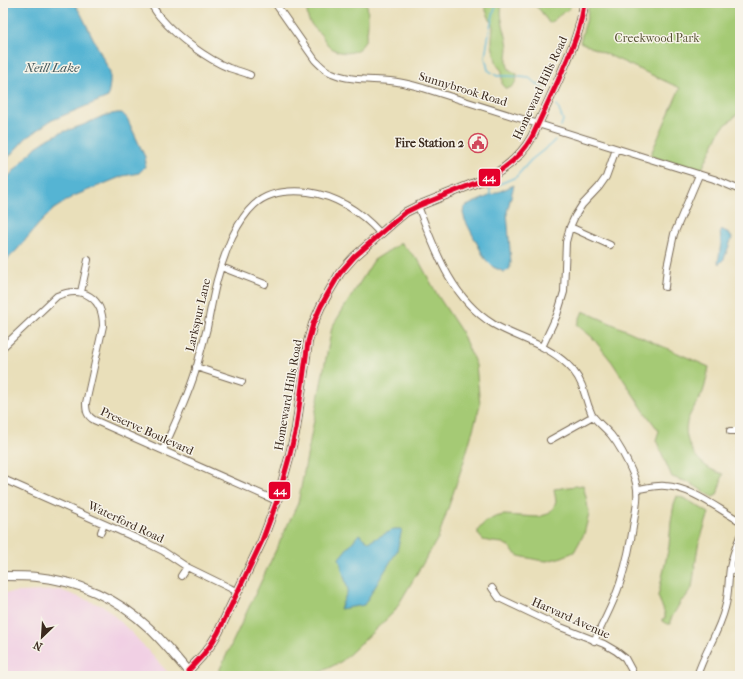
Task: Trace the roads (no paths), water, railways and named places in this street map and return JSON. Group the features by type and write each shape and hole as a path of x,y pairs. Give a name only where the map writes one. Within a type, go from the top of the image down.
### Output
{"street":[{"path":"150,3 161,18 174,31 210,58 250,75"},
{"name":"Sunnybrook Road","path":"275,3 315,60 331,73 351,79 407,83 714,179 740,190"},
{"name":"Homeward Hills Road","path":"190,674 218,632 262,541 277,501 296,429 308,342 321,306 340,273 354,257 406,212 490,177 511,164 520,155 530,141 574,46 583,15 584,3"},
{"path":"542,347 557,314 564,292 566,242 570,227 582,205 599,187 606,176 616,148"},
{"path":"665,287 667,267 674,234 699,175"},
{"name":"Larkspur Lane","path":"163,450 176,422 196,368 207,328 217,280 225,255 240,222 255,204 264,198 286,191 298,191 326,196 354,210 365,218 380,233"},
{"path":"418,206 441,262 448,277 457,290 479,314 492,323 542,347 567,364 581,382 587,404 593,416 618,444 634,475 638,490 632,541 621,580 594,641"},
{"path":"570,227 610,245"},
{"path":"3,347 57,296 64,292 81,292 88,260"},
{"name":"Larkspur Lane","path":"221,267 265,284"},
{"name":"Preserve Boulevard","path":"81,292 93,299 98,305 103,318 103,326 83,409 90,417 277,501"},
{"name":"Larkspur Lane","path":"196,368 242,382"},
{"path":"550,440 593,416"},
{"path":"730,431 740,431"},
{"name":"Waterford Road","path":"3,479 147,543 163,551 187,567 237,592"},
{"path":"638,490 655,486 665,486 684,490 740,521"},
{"path":"101,532 104,524"},
{"path":"697,676 721,623 728,595 733,554 740,536"},
{"path":"181,576 187,567"},
{"path":"730,569 740,571"},
{"path":"3,576 36,576 58,580 78,585 100,594 134,615 150,629 166,645 190,674"},
{"name":"Harvard Avenue","path":"492,588 499,598 558,626 616,650 625,658 633,676"}],"water":[{"name":"Neill Lake","path":"3,3 74,3 110,72 110,83 108,97 50,121 26,138 3,163"},
{"path":"122,113 127,118 145,157 146,163 144,168 139,173 123,176 74,196 54,209 3,264 3,180 8,177 36,147 48,139 103,116"},
{"path":"514,185 507,212 511,263 509,270 504,272 493,267 485,259 465,220 463,213 464,207"},
{"path":"721,229 729,233 732,238 724,259 719,264 718,263 721,243"},
{"path":"394,529 402,529 397,551 364,605 340,609 348,590 339,558 359,534 369,542"}],"waterway":[{"path":"498,3 495,8 490,27 485,57 488,70 497,76 529,78 543,88"},
{"path":"557,105 563,120 561,126"},
{"path":"490,196 490,188 516,177 531,160 555,140"}],"place":[{"name":"Fire Station 2","path":"478,143"}],"park label":[{"name":"Creekwood Park","path":"657,38"}]}
